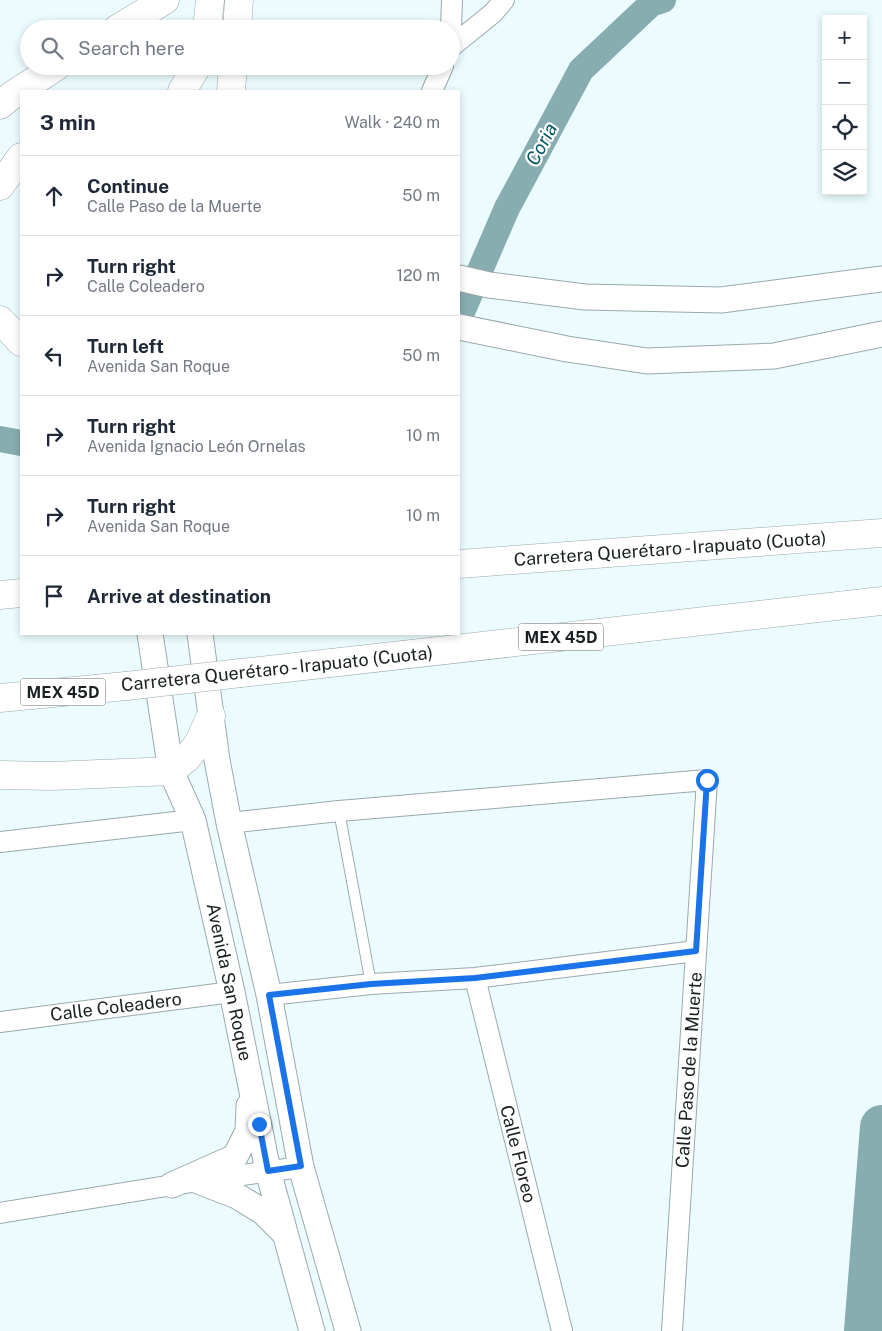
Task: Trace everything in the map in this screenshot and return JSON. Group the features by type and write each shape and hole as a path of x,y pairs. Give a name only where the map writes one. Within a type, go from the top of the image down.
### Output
{"main road":[{"path":"132,20 165,0"},
{"path":"208,20 210,0"},
{"path":"238,20 240,0"},
{"path":"20,90 43,75"},
{"path":"183,90 192,75"},
{"path":"231,90 233,75"},
{"path":"0,105 20,90"},
{"path":"0,186 20,158"},
{"path":"0,320 20,341"},
{"name":"Carretera Querétaro - Irapuato (Cuota)","path":"460,564 882,533"},
{"path":"0,594 20,593"},
{"name":"Carretera Querétaro - Irapuato (Cuota)","path":"0,698 126,686 882,601"},
{"path":"0,775 52,776 171,771 187,758 198,744 211,716"}],"street":[{"path":"451,20 452,0"},
{"path":"460,40 493,13 504,0"},
{"path":"432,90 439,75"},
{"path":"460,278 490,285 585,297 721,300 882,279"},
{"path":"468,329 567,349 647,360 774,356 875,335"},
{"name":"Avenida San Roque","path":"150,635 171,771 193,820 232,992 268,1171 312,1331"},
{"name":"Avenida San Roque","path":"200,635 217,760 229,823 269,995 301,1166 348,1331"},
{"name":"Calle Paso de la Muerte","path":"339,811 707,780 672,1331"},
{"path":"229,823 339,811"},
{"path":"0,842 193,820"},
{"path":"269,995 371,984 475,978 696,951"},
{"name":"Calle Floreo","path":"475,978 562,1331"},
{"name":"Calle Coleadero","path":"0,1022 232,992"},
{"path":"172,1185 235,1157 248,1131 250,1086"},
{"path":"0,1213 301,1166"},
{"path":"198,1181 237,1196 263,1212 284,1233"}],"lane":[{"path":"339,811 371,984"}],"waterway":[{"name":"Coria","path":"460,317 507,208 581,70 651,4 663,0"},
{"name":"Coria","path":"0,439 20,443"},
{"path":"866,1331 882,1127"}],"route":[{"path":"259,1124 268,1171 301,1166 269,995 371,984 475,978 696,951 707,780"}]}
